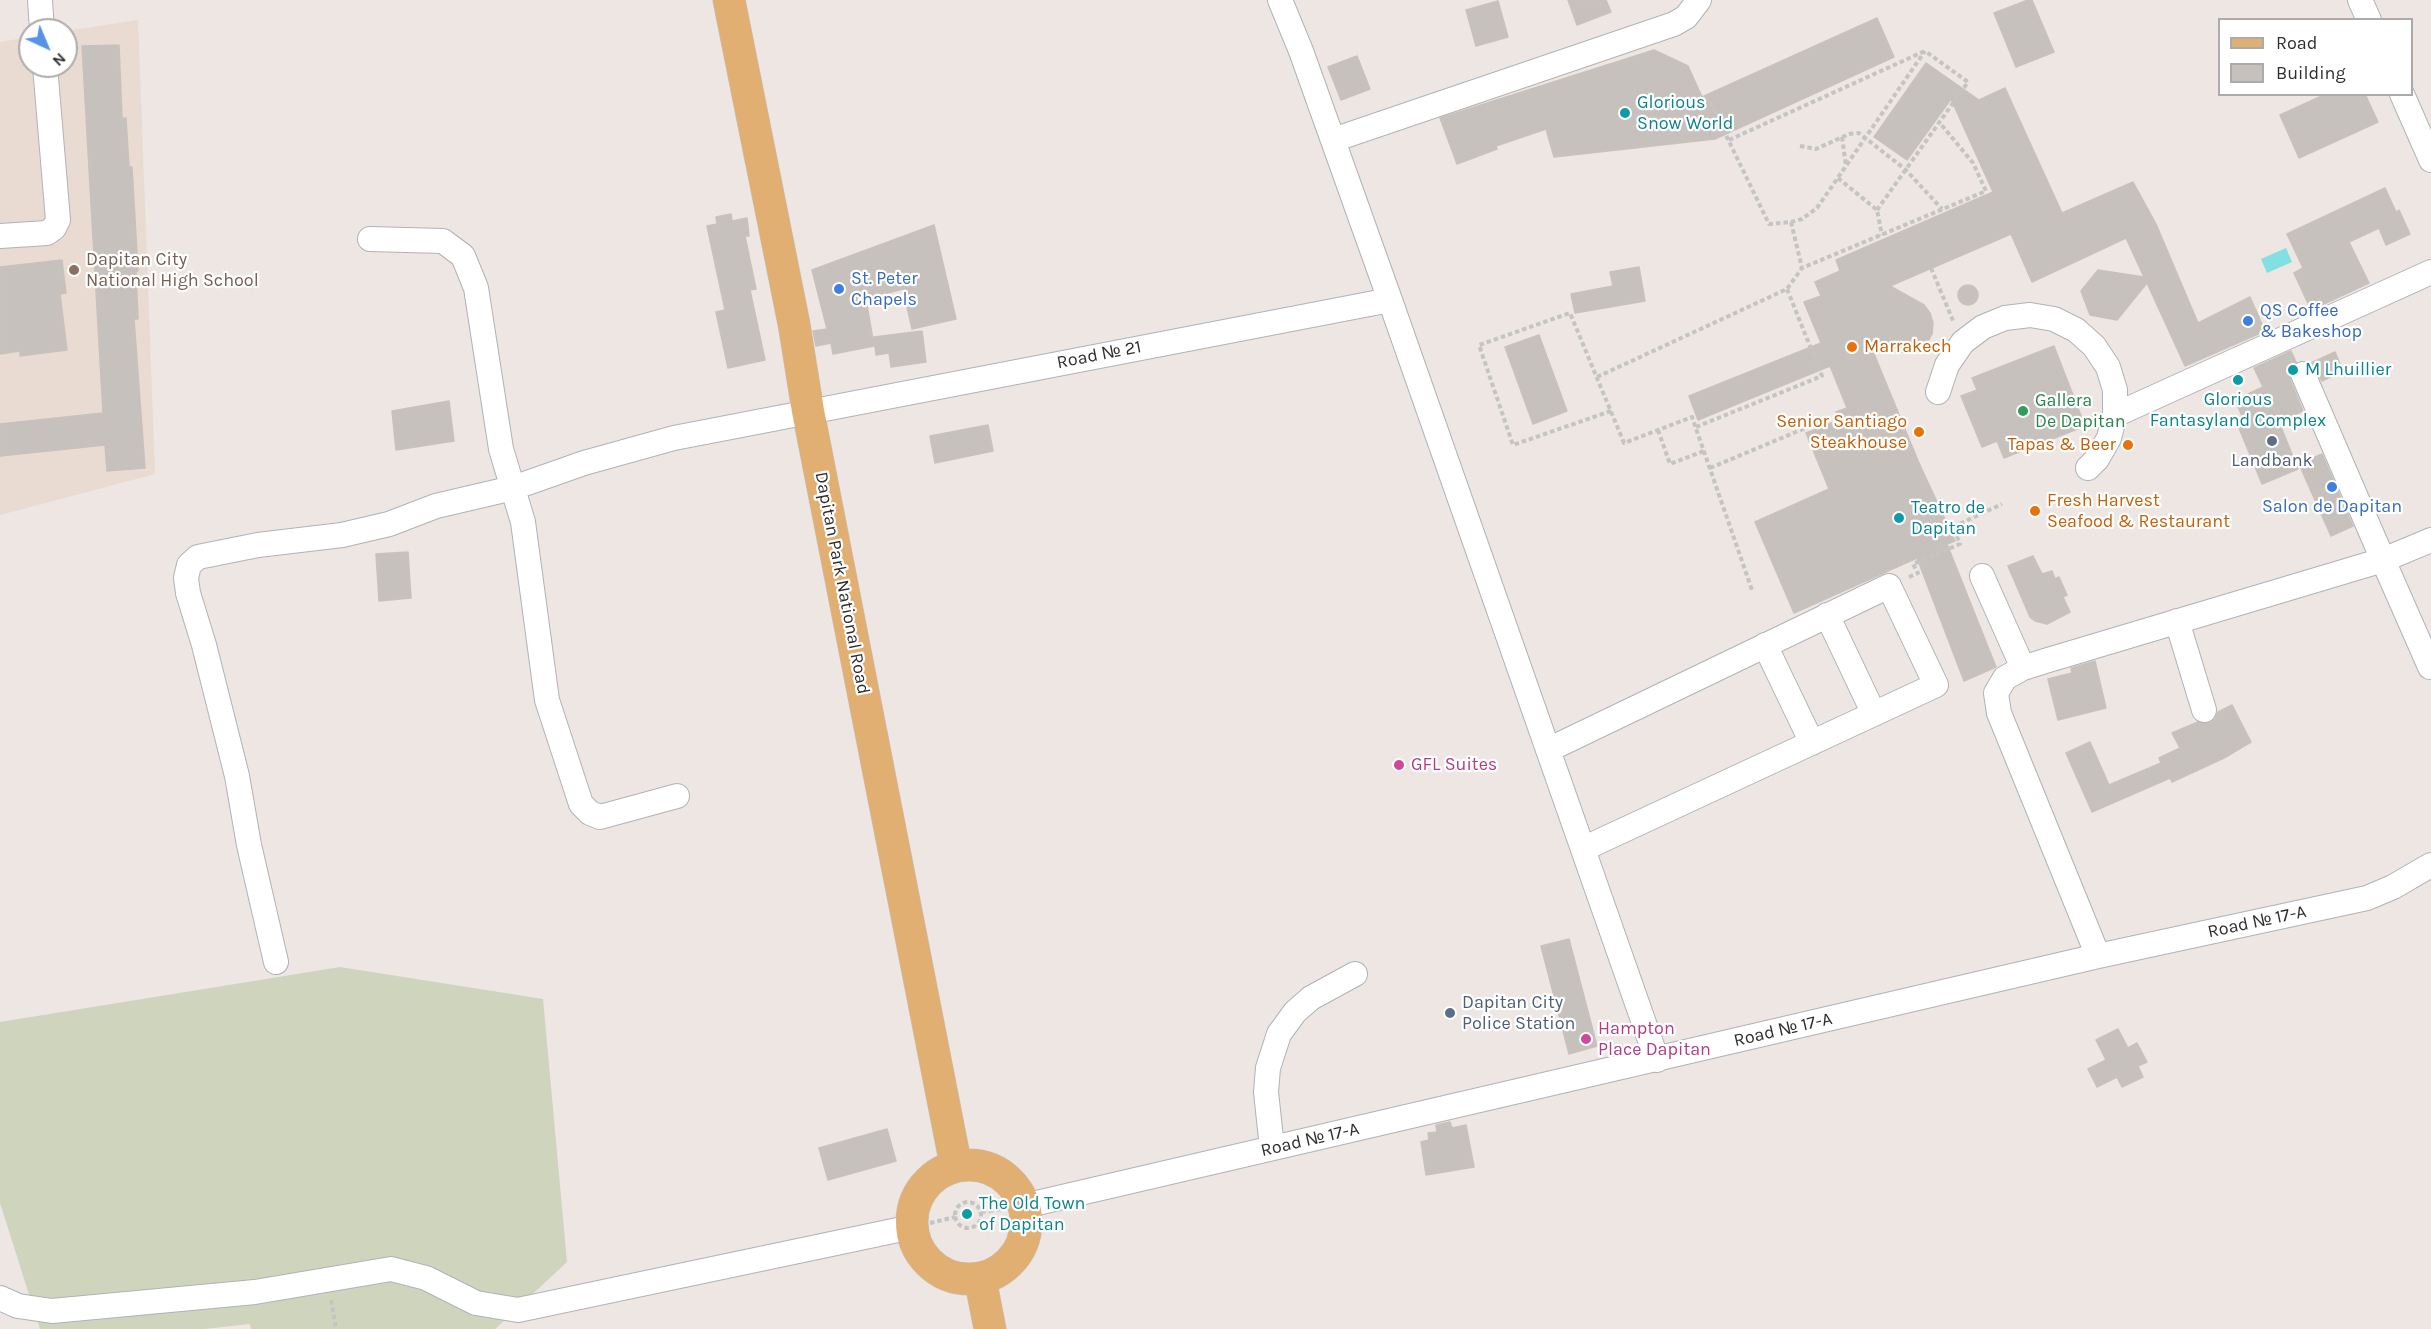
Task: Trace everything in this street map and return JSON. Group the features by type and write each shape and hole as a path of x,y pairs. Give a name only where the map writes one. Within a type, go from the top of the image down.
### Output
{"main road":[{"name":"Dapitan Park National Road","path":"729,0 794,324 808,411 956,1167"},
{"path":"981,1166 1003,1176 1012,1184 1024,1206 1025,1233 1014,1257 1005,1267 980,1278 953,1277 940,1272 920,1253 912,1227 913,1213 923,1188 944,1171 956,1167 981,1166"},
{"path":"980,1278 990,1329"}],"street":[{"path":"40,0 41,18"},
{"path":"1280,0 1301,51 1390,300 1657,1060"},
{"path":"1333,140 1674,24 1686,17 1699,0"},
{"path":"2360,0 2368,18"},
{"path":"0,236 47,233 54,228 58,220 46,78"},
{"path":"2403,96 2431,160"},
{"path":"370,239 443,241 462,256 476,288 499,439 523,522 546,700 581,804 590,813 600,817 677,796"},
{"path":"2115,415 2431,272"},
{"name":"Road № 21","path":"276,962 249,845 237,776 204,645 188,593 186,578 189,565 198,557 342,535 390,524 436,506 513,488 584,463 674,438 1390,300"},
{"path":"1938,392 1947,365 1963,342 1983,327 1998,321 2030,315 2054,319 2076,330 2094,346 2108,367 2115,390 2115,415 2109,438 2097,459 2088,468"},
{"path":"2303,374 2430,667"},
{"path":"2098,956 1999,713 1996,693 2005,678 2024,668 2383,560 2431,540"},
{"path":"1982,576 2024,668"},
{"path":"1548,750 1888,586 1936,685 1583,849"},
{"path":"1827,615 1874,714"},
{"path":"2177,621 2204,710"},
{"path":"1766,645 1812,743"},
{"name":"Road № 17-A","path":"1024,1206 2098,956 2367,897 2392,887 2431,864"},
{"path":"1272,1149 1266,1092 1268,1068 1279,1034 1295,1012 1311,998 1355,974"},
{"path":"0,1298 18,1306 52,1311 255,1292 391,1269 426,1278 476,1303 518,1310 912,1227"}],"path":[{"path":"1878,210 1968,82 1925,51"},
{"path":"1710,102 1769,224 1791,222 1810,214 1838,178 1925,51"},
{"path":"1728,140 1925,51"},
{"path":"1597,377 1787,289 1802,268 1912,225 1942,209 1986,191 1973,163 1940,123"},
{"path":"1800,146 1816,149 1857,132 1906,170 1942,209"},
{"path":"1842,137 1846,166"},
{"path":"1838,178 1878,210 1882,236"},
{"path":"1791,222 1802,268"},
{"path":"1930,268 1963,342"},
{"path":"1696,428 1822,376 1787,289"},
{"path":"1611,411 1513,445 1479,345 1570,313 1597,377 1611,411 1624,443 1692,417 1752,590"},
{"path":"1710,468 1827,418"},
{"path":"1658,430 1670,464 1704,451"},
{"path":"1888,586 1918,573 1913,564 1960,544 1953,527 2002,504"},
{"path":"969,1203 977,1207 981,1215 975,1226 968,1228 957,1223 956,1211 961,1204 969,1203"},
{"path":"327,1279 336,1329"}],"shaded area":[{"name":"Dapitan City National High School","path":"138,20 155,474 0,515 0,42 18,39 18,78 78,78 78,29"}],"green space":[{"path":"340,967 543,999 567,1262 495,1329 251,1329 250,1324 204,1329 40,1329 0,1203 0,1022"}],"water":[{"path":"2286,248 2292,262 2267,273 2261,259"}],"building":[{"path":"1568,0 1606,0 1611,12 1577,25"},
{"path":"2032,0 2054,52 2016,67 1994,13"},
{"path":"1498,1 1508,37 1476,46 1466,10"},
{"path":"1877,18 1894,57 1715,139 1554,157 1546,129 1496,146 1497,149 1457,164 1440,118 1654,50 1688,66 1702,97"},
{"path":"119,45 122,118 126,118 129,167 132,167 138,271 136,271 138,319 134,319 145,468 107,471 105,445 0,456 0,424 103,413 82,46"},
{"path":"1357,56 1370,89 1341,100 1328,67"},
{"path":"1926,63 1979,100 2005,88 2062,213 2133,182 2156,224 2198,323 2250,297 2265,331 2185,366 2147,283 2117,320 2090,315 2081,291 2098,270 2144,277 2126,238 2032,282 2011,234 1890,286 1924,305 1933,323 1932,334 1927,343 1918,350 1908,353 1872,349 1919,463 1955,541 1947,544 1996,667 1964,681 1917,558 1794,613 1755,522 1829,489 1806,433 1839,420 1836,412 1847,408 1830,366 1698,420 1689,396 1821,343 1804,302 1821,296 1815,282 1840,271 1836,260 1993,192 1951,99 1907,160 1874,137"},
{"path":"2322,96 2366,96 2378,122 2299,158 2280,115"},
{"path":"2385,188 2410,234 2386,245 2379,228 2349,242 2369,283 2311,310 2294,273 2303,268 2287,234"},
{"path":"731,214 732,221 747,218 749,236 745,236 756,289 750,290 765,360 728,368 716,312 725,310 707,226 717,224 716,217"},
{"path":"934,225 956,319 912,329 903,289 866,299 874,346 833,354 831,343 816,346 813,331 827,329 812,270"},
{"path":"62,260 66,293 60,294 67,350 20,356 20,351 0,354 0,267"},
{"path":"1639,267 1645,301 1575,313 1571,294 1613,286 1610,272"},
{"path":"1968,285 1975,288 1978,295 1975,302 1968,305 1961,302 1958,295 1961,288"},
{"path":"922,331 926,362 891,367 889,353 876,355 874,337"},
{"path":"1539,335 1567,411 1533,424 1505,347"},
{"name":"Gallera De Dapitan","path":"2054,346 2085,426 2004,458 1997,441 1982,447 1961,396 1977,390 1972,378"},
{"path":"2291,351 2296,362 2289,372 2290,379 2303,411 2279,422 2298,469 2262,484 2239,428 2246,425 2235,400 2263,387 2254,368"},
{"path":"2335,352 2343,371 2322,381 2311,363"},
{"path":"449,401 454,441 396,450 392,411"},
{"path":"988,425 993,451 935,463 930,436"},
{"path":"2322,454 2353,526 2331,536 2299,464"},
{"path":"408,552 411,598 379,601 376,554"},
{"path":"2033,556 2042,574 2052,571 2055,579 2059,577 2067,595 2063,597 2070,612 2047,624 2030,617 2008,566"},
{"path":"2095,661 2106,708 2058,720 2048,679 2072,673 2071,668"},
{"path":"2232,705 2251,742 2224,758 2172,782 2170,778 2092,812 2066,753 2090,742 2109,785 2161,763 2159,758 2180,748 2172,733 2198,722 2209,723 2215,719 2218,712"},
{"path":"1569,939 1597,1046 1569,1054 1541,946"},
{"path":"2118,1029 2128,1048 2137,1043 2147,1062 2138,1066 2143,1077 2122,1087 2117,1077 2097,1087 2088,1069 2106,1060 2096,1040"},
{"path":"1450,1122 1452,1128 1466,1125 1474,1167 1426,1175 1421,1142 1429,1140 1428,1133 1437,1132 1436,1125"},
{"path":"887,1129 896,1161 828,1180 819,1148"}],"place":[{"name":"Glorious Snow World","path":"1625,113"},
{"name":"Dapitan City National High School","path":"74,270"},
{"name":"St. Peter Chapels","path":"839,289"},
{"name":"QS Coffee & Bakeshop","path":"2248,321"},
{"name":"Marrakech","path":"1852,347"},
{"name":"M Lhuillier","path":"2293,370"},
{"name":"Glorious Fantasyland Complex","path":"2238,380"},
{"name":"Gallera De Dapitan","path":"2023,411"},
{"name":"Senior Santiago Steakhouse","path":"1919,432"},
{"name":"Landbank","path":"2272,441"},
{"name":"Tapas & Beer","path":"2128,445"},
{"name":"Salon de Dapitan","path":"2332,487"},
{"name":"Fresh Harvest Seafood & Restaurant","path":"2035,511"},
{"name":"Teatro de Dapitan","path":"1899,518"},
{"name":"GFL Suites","path":"1399,765"},
{"name":"Dapitan City Police Station","path":"1450,1013"},
{"name":"Hampton Place Dapitan","path":"1586,1039"},
{"name":"The Old Town of Dapitan","path":"967,1214"}]}
